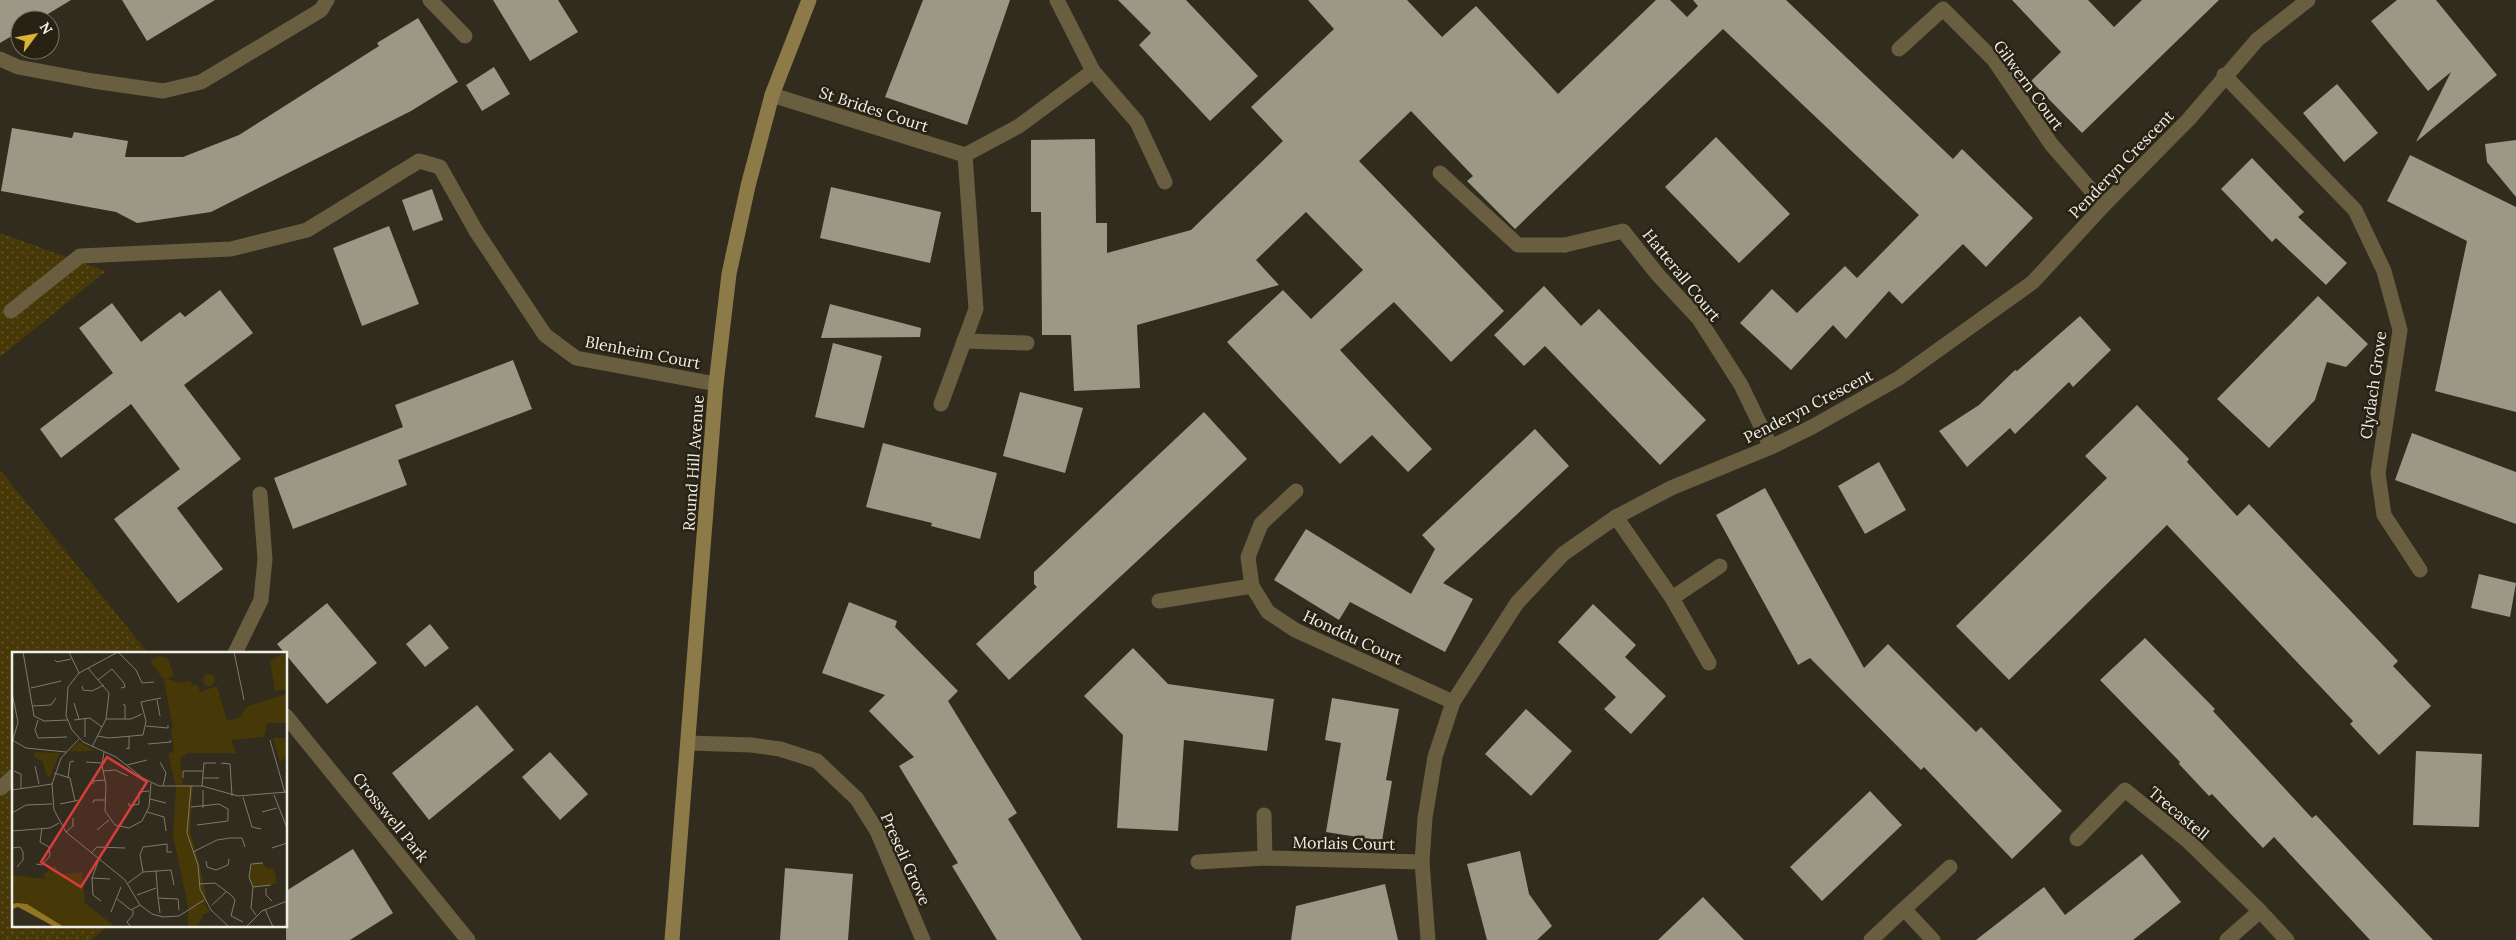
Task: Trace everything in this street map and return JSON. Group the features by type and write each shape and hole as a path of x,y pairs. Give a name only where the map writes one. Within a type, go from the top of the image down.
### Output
{"street":[{"path":"0,59 18,67 163,92 201,82 321,10 327,0"},
{"path":"430,0 466,36"},
{"name":"Round Hill Avenue","path":"672,940 716,384 730,274 748,186 772,95 809,0"},
{"path":"1057,0 1093,72 1137,122 1165,182"},
{"name":"Penderyn Crescent","path":"1428,940 1422,862 1425,818 1435,757 1453,702 1478,660 1517,603 1563,554 1616,516 1671,488 1771,447 1812,427 1899,378 1972,328 2033,282 2104,205 2189,119 2224,75 2257,40 2308,0"},
{"name":"Gilwern Court","path":"1899,49 1943,9 1994,60 2051,144 2104,205"},
{"path":"941,404 976,309 965,154 1019,126 1093,72"},
{"name":"Clydach Grove","path":"2224,75 2355,210 2384,270 2400,330 2378,473 2384,515 2420,570"},
{"name":"St Brides Court","path":"772,95 965,154"},
{"name":"Blenheim Court","path":"11,311 80,256 231,249 307,230 418,162 440,167 476,230 545,336 576,358 716,384"},
{"name":"Hatterall Court","path":"1440,173 1518,245 1565,245 1623,231 1658,275 1699,319 1741,385 1771,447"},
{"path":"964,341 1026,343"},
{"name":"Honddu Court","path":"1296,491 1261,524 1248,558 1252,586 1268,612 1295,630 1453,702"},
{"path":"234,652 261,600 265,559 260,494"},
{"path":"1616,516 1672,598 1709,662"},
{"path":"1672,598 1720,566"},
{"path":"1159,601 1252,586"},
{"name":"Crosswell Park","path":"288,718 468,940"},
{"name":"Preseli Grove","path":"689,744 752,745 780,749 818,761 857,799 877,831 923,940"},
{"path":"1,788 12,778"},
{"name":"Trecastell","path":"2077,839 2125,790 2189,842 2287,940"},
{"path":"1264,815 1264,858"},
{"name":"Morlais Court","path":"1198,862 1264,858 1422,862"},
{"path":"1871,940 1950,867"},
{"path":"1904,909 1933,940"},
{"path":"2227,940 2260,911"}],"shaded area":[{"path":"0,233 106,271 0,357"},
{"path":"0,470 147,652 12,652 12,928 106,928 91,940 0,940"}],"building":[{"path":"0,0 71,0 54,10 10,10 10,37 0,43"},
{"path":"122,0 215,0 147,41"},
{"path":"493,0 558,0 578,32 530,61"},
{"path":"923,0 1010,0 967,125 885,97"},
{"path":"1118,0 1186,0 1258,76 1210,121 1139,45 1151,33"},
{"path":"1308,0 1407,0 1442,37 1476,6 1558,94 1656,0 1670,0 1687,17 1698,6 1693,0 1786,0 1953,159 1962,149 2033,218 1986,267 1963,244 1902,304 1889,291 1846,339 1833,325 1791,370 1740,323 1772,289 1797,313 1845,266 1857,278 1919,215 1723,29 1515,229 1467,181 1473,176 1411,111 1359,161 1504,311 1451,362 1394,302 1340,350 1432,449 1408,472 1372,435 1340,464 1227,342 1283,290 1311,319 1363,270 1306,212 1256,260 1279,285 1137,325 1140,388 1074,391 1071,335 1042,335 1041,212 1031,212 1031,140 1095,139 1096,223 1107,223 1107,253 1191,230 1283,141 1251,107 1334,29"},
{"path":"2012,0 2088,0 2114,27 2142,0 2219,0 2082,133 2031,81 2061,52"},
{"path":"2397,0 2436,0 2497,75 2416,142 2451,72 2428,91 2371,21"},
{"path":"418,18 458,82 411,111 211,212 137,223 116,212 1,191 12,128 72,138 74,132 128,141 125,157 183,157 239,135 379,46 377,43"},
{"path":"494,67 510,94 482,111 466,85"},
{"path":"2337,84 2378,133 2344,162 2303,113"},
{"path":"1716,137 1790,214 1739,263 1665,187"},
{"path":"2516,140 2516,197 2487,162 2485,144"},
{"path":"2410,155 2516,207 2516,412 2435,391 2467,241 2387,201"},
{"path":"2252,158 2304,212 2298,217 2347,263 2326,285 2276,238 2272,242 2221,189"},
{"path":"831,187 941,212 930,263 820,238"},
{"path":"432,189 443,220 413,231 402,200"},
{"path":"389,226 419,304 362,326 333,248"},
{"path":"1544,286 1581,326 1599,309 1706,420 1660,465 1545,346 1524,366 1494,335"},
{"path":"220,290 253,333 184,385 241,459 177,508 223,569 178,603 114,519 180,469 131,404 61,458 40,429 113,373 79,328 112,303 141,342 180,312 185,317"},
{"path":"2318,296 2368,344 2346,367 2327,362 2315,400 2269,448 2217,399"},
{"path":"830,304 921,328 920,337 821,338"},
{"path":"2080,316 2111,350 2073,387 2069,382 2015,434 2010,428 1967,467 1939,431 1979,405 2015,370 2017,371"},
{"path":"833,343 882,356 864,428 815,417"},
{"path":"513,360 532,409 398,460 407,485 293,529 274,478 403,427 395,405"},
{"path":"1020,392 1083,408 1065,473 1003,456"},
{"path":"2137,405 2189,459 2187,462 2237,516 2249,504 2398,661 2393,666 2431,706 2379,755 2350,724 2353,721 2167,525 2009,680 1956,626 2107,478 2085,456"},
{"path":"1204,412 1247,459 1009,680 976,644 1037,587 1034,584 1034,572"},
{"path":"1535,429 1569,466 1443,583 1473,599 1445,652 1350,602 1339,620 1274,580 1306,529 1411,594 1435,549 1422,535"},
{"path":"2412,433 2516,472 2516,524 2395,480"},
{"path":"883,443 997,473 980,539 931,526 932,523 866,507"},
{"path":"1879,462 1906,510 1865,534 1838,486"},
{"path":"1765,488 1864,668 1888,644 1976,732 1981,727 2062,811 2012,859 1924,767 1921,770 1810,658 1798,665 1716,515"},
{"path":"2479,574 2516,583 2510,617 2471,608"},
{"path":"849,602 897,621 895,627 958,691 948,701 1017,813 1008,819 1082,940 997,940 952,866 958,863 899,766 914,757 869,711 885,695 822,673"},
{"path":"327,603 377,663 327,704 288,657 288,652 284,652 277,644"},
{"path":"1593,604 1636,645 1625,657 1666,696 1631,734 1604,709 1616,697 1558,642"},
{"path":"430,624 449,648 425,667 406,644"},
{"path":"2145,638 2215,709 2213,711 2312,818 2316,815 2433,940 2370,940 2274,837 2263,848 2212,794 2209,796 2179,764 2180,762 2100,680"},
{"path":"1133,648 1168,684 1274,699 1267,751 1184,740 1178,831 1117,828 1123,735 1084,696"},
{"path":"1332,698 1399,709 1386,780 1392,781 1382,841 1326,832 1341,743 1325,740"},
{"path":"477,705 514,750 429,820 392,773"},
{"path":"1526,709 1572,751 1531,796 1485,754"},
{"path":"2416,751 2482,754 2479,827 2413,825"},
{"path":"550,752 588,794 560,820 522,777"},
{"path":"1870,791 1902,825 1822,901 1790,867"},
{"path":"353,849 393,913 350,940 286,940 286,928 288,928 288,890"},
{"path":"1520,851 1529,894 1552,926 1537,940 1487,940 1467,864"},
{"path":"2142,854 2181,902 2133,940 1976,940 2044,887 2065,915"},
{"path":"785,868 853,874 848,940 780,940"},
{"path":"1385,884 1398,940 1291,940 1296,906"},
{"path":"1703,897 1744,940 1658,940"}]}
